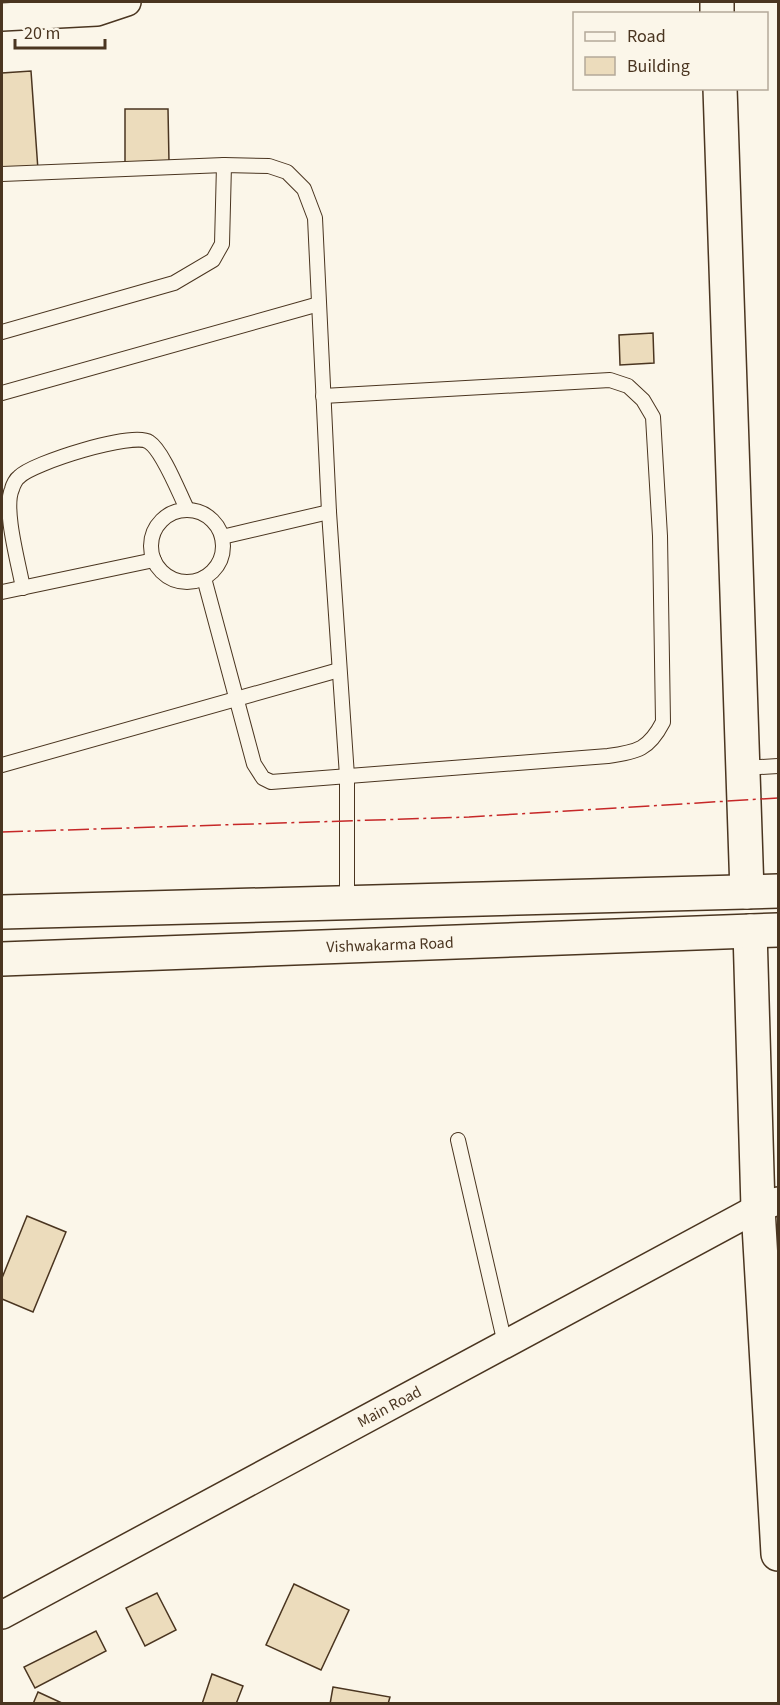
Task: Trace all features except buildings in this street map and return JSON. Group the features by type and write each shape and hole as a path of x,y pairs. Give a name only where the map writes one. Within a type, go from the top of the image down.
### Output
{"main road":[{"path":"2,912 763,892 743,768 720,90"},
{"path":"764,931 768,1205 778,1554"},
{"name":"Vishwakarma Road","path":"2,959 764,931"}],"street":[{"path":"2,17 97,12 127,2"},
{"name":"Main Road","path":"2,1615 768,1205"}],"lane":[{"path":"2,332 174,283 213,260 222,244 224,165"},
{"path":"2,174 224,165 268,166 287,172 304,189 315,218 329,512 347,776 347,903"},
{"path":"2,393 319,304"},
{"path":"204,578 254,764 263,778 271,782 284,783 632,753 652,742 663,722 660,536 653,417 643,400 628,386 609,380 323,396"},
{"path":"23,588 10,511 10,490 19,476 40,465 122,440 148,441 158,452 187,509"},
{"path":"187,509 210,517 222,537 220,561 214,571 204,578 187,581 170,577 154,560 152,537 157,525 170,514 187,509"},
{"path":"222,537 329,512"},
{"path":"2,592 154,560"},
{"path":"2,765 339,670"},
{"path":"743,768 778,766"},
{"path":"458,1140 505,1344"}],"power":[{"path":"2,832 469,817 778,798"}]}
